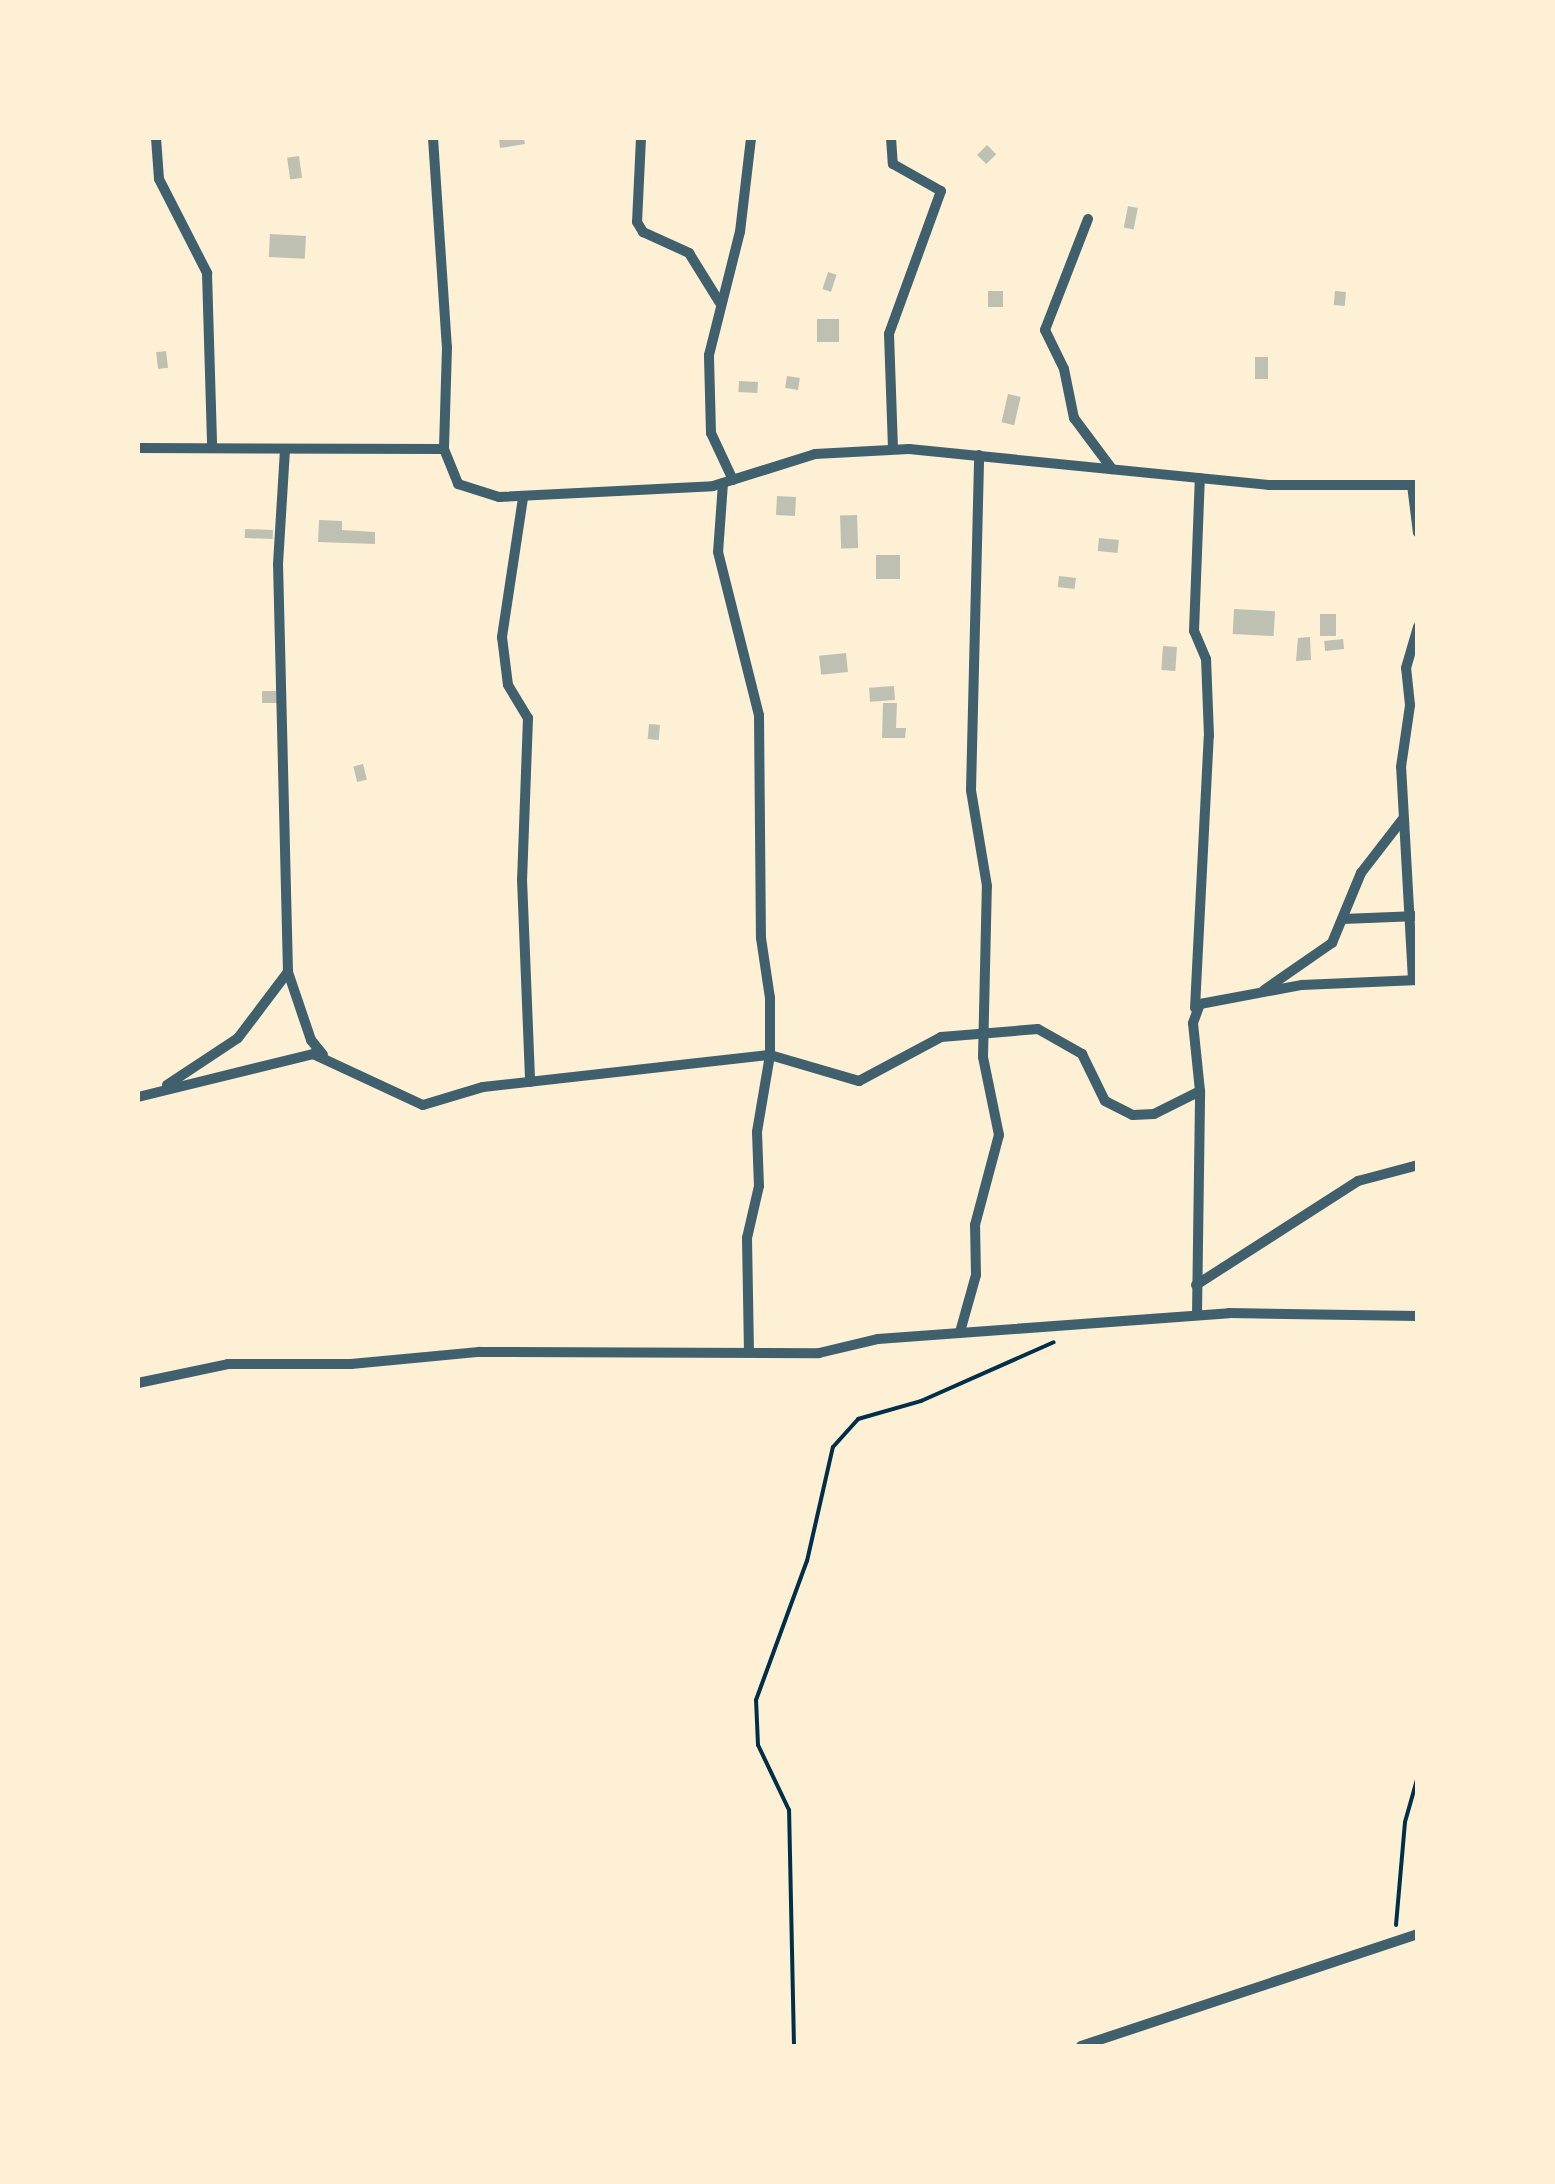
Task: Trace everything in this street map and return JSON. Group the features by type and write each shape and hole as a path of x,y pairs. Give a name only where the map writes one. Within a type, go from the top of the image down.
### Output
{"street":[{"path":"156,138 166,198 207,273 212,446"},
{"path":"434,138 447,347 444,449 458,484 523,498 728,481 815,454 892,450 1200,478 1415,485 1418,533"},
{"path":"640,138 637,222 643,232 689,253 720,303"},
{"path":"749,1352 747,1238 759,1186 757,1132 770,1055 759,882 759,715 718,552 728,481 708,415 709,355 740,232 751,138"},
{"path":"891,138 894,164 930,179 941,191 915,249 890,334 892,450"},
{"path":"1088,219 1045,330 1064,370 1074,418 1112,469"},
{"path":"138,448 444,449"},
{"path":"285,450 278,564 288,972 311,1040 323,1056 424,1104 530,1082 770,1055 859,1082 924,1043 1038,1029 1082,1054 1105,1101 1132,1114 1154,1114 1200,1091"},
{"path":"960,1332 976,1275 975,1225 998,1135 985,1074 987,886 971,790 980,456"},
{"path":"1197,1316 1200,1091 1194,1008 1209,736 1206,660 1194,631 1200,478"},
{"path":"523,498 502,637 508,684 528,718 522,879 530,1082"},
{"path":"1194,1008 1302,985 1416,980 1402,820 1406,668 1418,627"},
{"path":"1254,996 1324,952 1343,920 1361,873 1402,820"},
{"path":"1343,920 1412,916"},
{"path":"158,1091 238,1038 288,972"},
{"path":"138,1097 323,1056"},
{"path":"1196,1285 1358,1181 1418,1164"},
{"path":"138,1384 228,1364 351,1364 478,1352 819,1353 878,1338 1197,1316 1418,1316"},
{"path":"1081,2046 1418,1934"}],"path":[{"path":"794,2046 789,1810 758,1744 756,1700 807,1561 833,1448 858,1419 921,1401 1060,1339"},
{"path":"1395,1942 1406,1822 1418,1776"}],"building":[{"path":"499,138 524,138 525,144 500,148"},
{"path":"987,145 996,154 986,164 977,155"},
{"path":"299,156 302,178 290,179 287,158"},
{"path":"1128,206 1138,208 1134,230 1124,228"},
{"path":"270,234 306,236 305,259 269,257"},
{"path":"828,272 837,275 831,292 822,289"},
{"path":"988,291 1003,291 1003,307 988,307"},
{"path":"1335,291 1346,292 1345,306 1334,305"},
{"path":"817,319 839,319 839,342 817,342"},
{"path":"166,351 168,368 158,369 156,352"},
{"path":"1255,357 1268,357 1268,379 1255,379"},
{"path":"787,376 800,378 798,390 785,388"},
{"path":"739,381 758,382 757,393 738,392"},
{"path":"1008,394 1021,397 1014,425 1001,422"},
{"path":"777,496 796,497 795,516 776,515"},
{"path":"857,515 858,548 841,549 840,516"},
{"path":"319,520 342,521 342,530 375,532 375,544 318,542"},
{"path":"245,529 273,530 273,539 245,538"},
{"path":"1099,538 1119,540 1118,553 1098,551"},
{"path":"876,555 900,555 900,579 876,579"},
{"path":"1059,576 1076,578 1075,589 1058,587"},
{"path":"1234,609 1275,611 1274,636 1233,634"},
{"path":"1320,614 1336,614 1336,636 1320,636"},
{"path":"1310,637 1311,660 1296,661 1298,638"},
{"path":"1343,639 1344,649 1325,651 1324,641"},
{"path":"1163,646 1177,647 1175,671 1161,670"},
{"path":"846,653 848,672 821,675 819,656"},
{"path":"894,686 895,700 870,702 869,688"},
{"path":"262,691 277,691 277,703 262,703"},
{"path":"883,703 897,703 896,728 906,728 905,738 882,738"},
{"path":"649,724 660,725 659,740 648,739"},
{"path":"363,764 367,780 357,782 353,766"}]}
